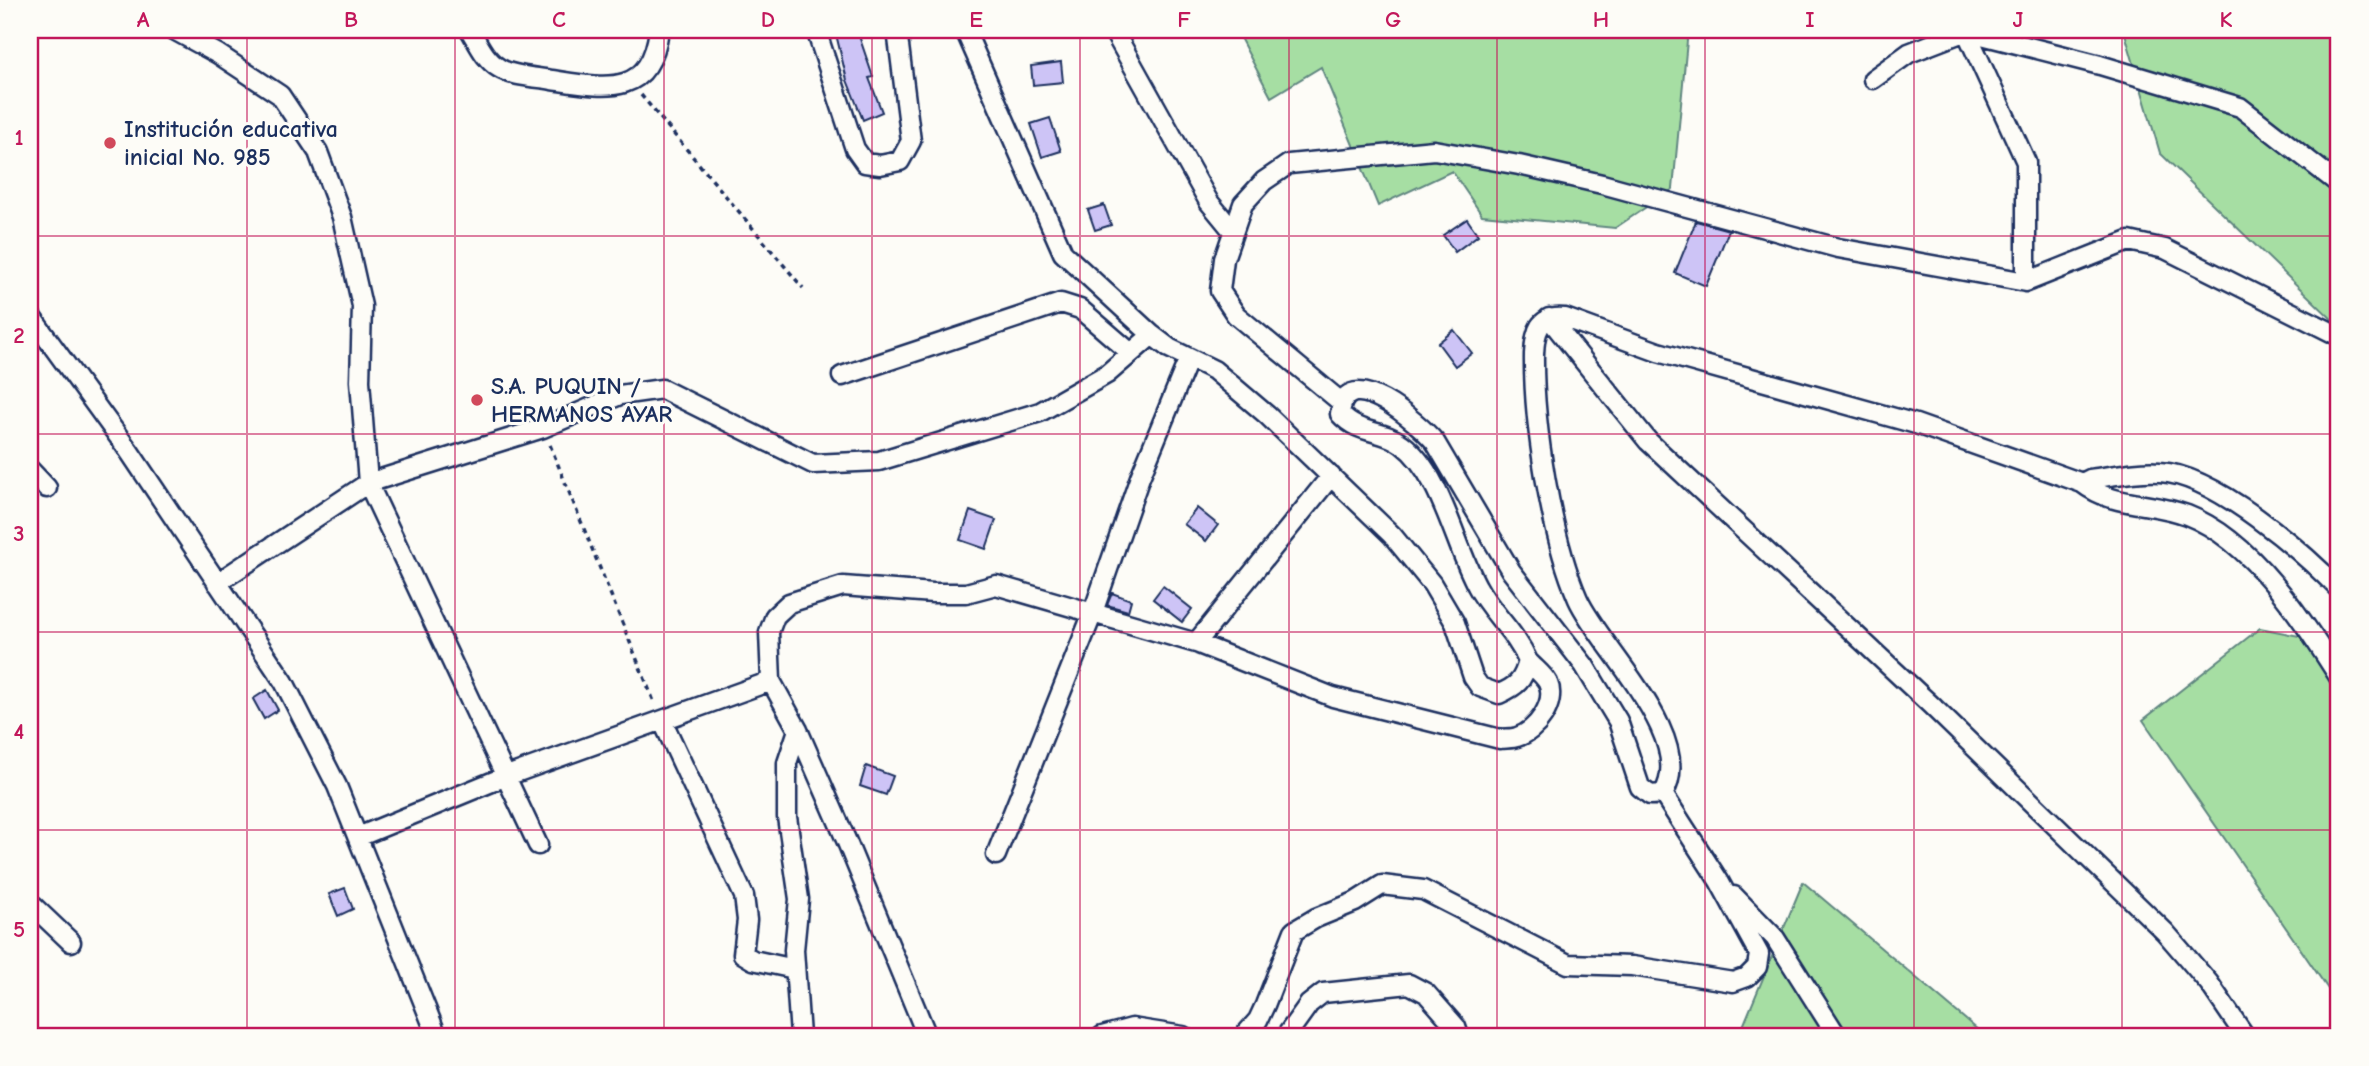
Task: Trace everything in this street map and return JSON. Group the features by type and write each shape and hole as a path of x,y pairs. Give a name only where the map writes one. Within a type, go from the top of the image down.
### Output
{"street":[{"path":"174,30 218,54 281,95 318,152 342,218 362,306 360,381 368,483 538,845"},
{"path":"470,30 487,58 501,70 607,88 630,83 652,63 659,30"},
{"path":"816,30 855,149 865,163 880,165 900,161 911,141 897,30"},
{"path":"965,30 1063,253 1152,335 1214,370 1392,535 1432,584 1454,623 1480,687 1499,694 1515,687 1524,678 1528,662"},
{"path":"1113,30 1209,202 1232,230"},
{"path":"1966,31 2026,162 2026,282"},
{"path":"1873,79 1909,53 1966,31 2100,65 2240,107 2339,184"},
{"path":"1341,402 1236,315 1220,290 1232,230 1243,204 1253,191 1289,164 1434,150 1519,165 1602,184 1838,248 2026,282 2129,241 2165,248 2339,336"},
{"path":"842,376 1061,303 1080,309 1131,353"},
{"path":"30,315 128,451 284,682 337,786 437,1036"},
{"path":"1663,794 1672,779 1673,762 1668,744 1622,663 1579,601 1561,547 1542,456 1534,377 1535,334 1540,324 1549,318 1565,318 1658,352 1877,412 2082,483 2107,499 2186,515 2212,527 2252,561 2307,626 2339,677"},
{"path":"1549,318 1648,441 1931,705 2165,932 2209,983 2245,1036"},
{"path":"217,583 368,483 543,428 620,395 662,389 813,464 879,461 1040,412 1107,374 1152,335"},
{"path":"996,856 1092,615 1140,477 1189,358"},
{"path":"927,1036 798,730 771,681 767,652 769,632 775,616 789,603 843,586 966,593 996,585 1196,643 1334,697 1500,739 1518,737 1542,718 1550,700 1548,683 1528,662 1510,627 1478,588 1432,481 1401,443 1350,426 1340,414 1341,402 1348,394 1362,392 1381,398 1421,425 1435,442 1511,571 1584,665 1618,721 1640,788 1650,795 1663,794"},
{"path":"30,470 47,488"},
{"path":"2082,483 2090,479 2160,471 2185,476 2221,494 2281,538 2309,559 2339,589"},
{"path":"1196,643 1331,476"},
{"path":"358,837 504,777 771,681"},
{"path":"663,722 744,896 747,920 743,954 753,960 795,969"},
{"path":"798,730 787,763 787,817 799,899 795,969 800,1036"},
{"path":"1244,1036 1262,1012 1294,931 1315,918 1355,902 1382,885 1423,890 1567,964 1632,966 1733,982 1747,977 1757,967 1759,954 1719,880 1663,794"},
{"path":"1719,880 1775,938 1837,1036"},
{"path":"30,903 71,942"},
{"path":"1286,1036 1309,1004 1323,993 1409,984 1426,993 1456,1027 1459,1036"},
{"path":"1102,1036 1132,1028 1183,1036"}],"path":[{"path":"630,83 803,288"},
{"path":"543,428 663,722"}],"green space":[{"path":"1236,30 1688,30 1673,189 1615,228 1482,215 1452,171 1378,206 1321,67 1271,97"},
{"path":"2124,30 2339,30 2339,326 2160,153"},
{"path":"2260,628 2339,644 2339,1005 2143,720"},
{"path":"1803,882 1985,1036 1739,1036"}],"building":[{"path":"835,30 857,30 873,77 869,78 882,112 863,120 847,80"},
{"path":"1061,62 1063,82 1033,85 1031,66"},
{"path":"1050,118 1061,151 1042,157 1031,124"},
{"path":"1104,205 1111,225 1095,230 1088,210"},
{"path":"1467,219 1478,235 1455,252 1443,235"},
{"path":"1696,221 1729,230 1706,286 1675,273"},
{"path":"1454,330 1472,353 1455,366 1438,343"},
{"path":"1197,508 1218,525 1206,541 1184,524"},
{"path":"970,511 996,520 986,549 960,540"},
{"path":"1163,586 1192,609 1182,622 1153,599"},
{"path":"1112,593 1131,600 1128,611 1107,605"},
{"path":"267,690 278,710 264,719 253,699"},
{"path":"866,766 893,776 886,795 860,786"},
{"path":"345,888 353,909 338,916 329,894"}],"place":[{"name":"Institución educativa inicial No. 985","path":"110,143"},
{"name":"S.A. PUQUIN / HERMANOS AYAR","path":"477,400"}]}
